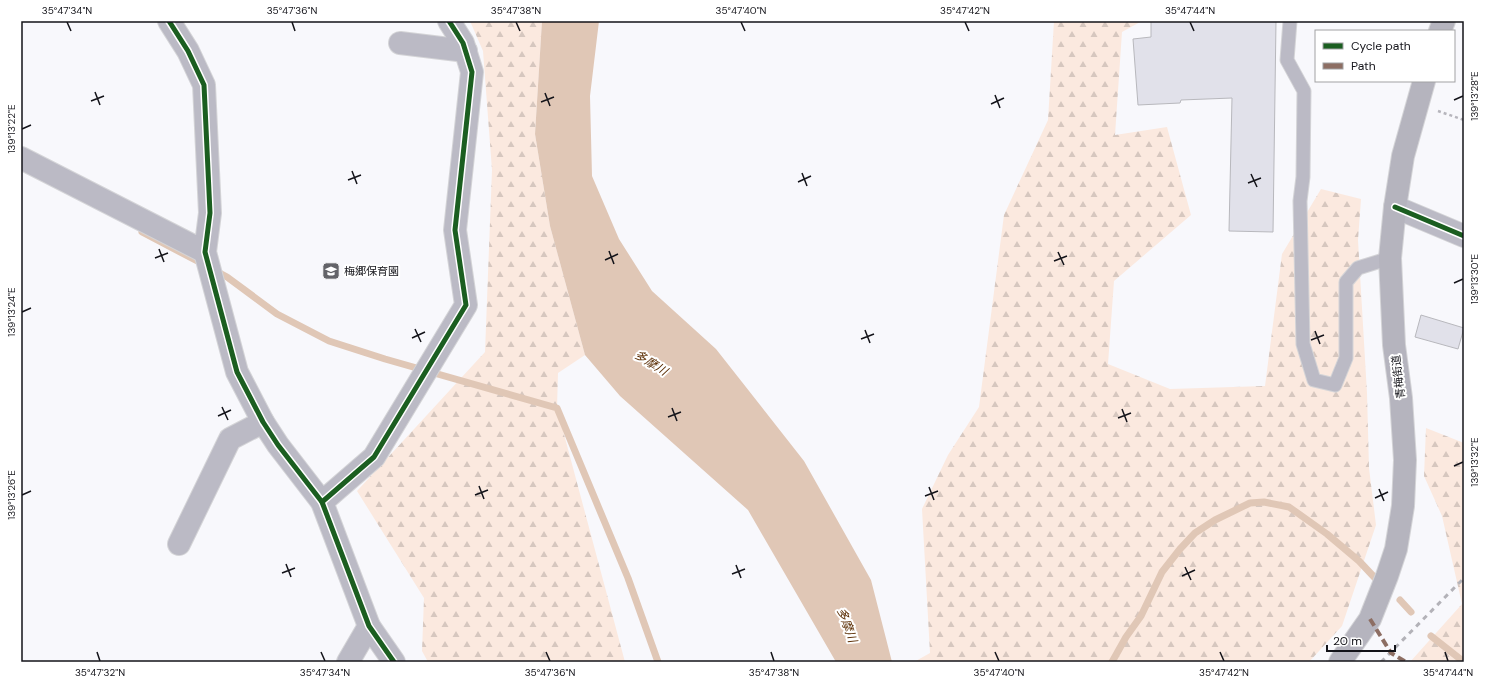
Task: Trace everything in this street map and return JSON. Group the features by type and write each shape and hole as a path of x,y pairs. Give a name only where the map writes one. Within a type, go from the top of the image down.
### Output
{"highway":[{"name":"青梅街道","path":"1340,662 1370,619 1396,549 1403,506 1405,460 1401,398 1394,345 1390,258 1395,207 1403,156 1424,82"}],"street":[{"path":"169,21 188,51 204,85 210,213 205,252 237,372 263,422 278,445 322,502 369,626 394,662"},
{"path":"322,502 374,457 466,305 455,230 472,72 463,43 450,21"},
{"path":"400,43 466,51"},
{"path":"21,158 205,252"},
{"path":"1395,207 1464,236"},
{"path":"179,544 230,439 263,422"},
{"path":"348,662 369,626"}],"lane":[{"path":"1290,21 1287,60 1304,92 1303,177 1300,201 1303,344 1314,380 1335,385 1346,358 1346,282 1358,268 1390,258"}],"green space":[{"path":"470,21 542,21 535,134 550,226 585,355 558,373 557,408 625,662 428,662 422,651 424,598 357,491 485,352 492,170 483,51"},
{"path":"1054,21 1142,21 1122,32 1115,135 1167,127 1191,215 1114,281 1108,364 1170,389 1265,386 1282,254 1321,189 1361,199 1358,240 1367,393 1369,468 1376,525 1342,626 1309,662 914,662 930,653 922,509 948,455 979,407 1004,215 1048,120"},
{"path":"1426,428 1464,443 1464,662 1410,662 1462,604 1442,516 1424,476"}],"water":[{"name":"多摩川","path":"542,21 599,21 590,96 592,176 619,239 652,291 716,349 804,461 871,580 892,662 836,662 748,510 620,396 585,355 550,226 535,134"}],"building":[{"path":"1151,21 1276,21 1273,232 1229,231 1232,98 1181,100 1180,103 1138,105 1133,39 1151,37"},
{"path":"1421,315 1464,328 1458,349 1415,337"}],"waterway":[{"path":"142,232 203,264"},
{"path":"214,270 227,277 277,314 329,341 385,359 557,408 628,578 658,662"},
{"path":"1112,662 1126,637 1141,616 1162,572 1180,549 1195,533 1215,520 1250,503 1264,502 1289,507 1327,534 1359,561 1375,578"},
{"path":"1400,600 1411,612"},
{"path":"1431,636 1464,662"}],"railway":[{"path":"1381,662 1464,578"}],"marked path":[{"path":"1370,619 1391,653 1406,662"}],"cycle path":[{"path":"169,21 188,51 204,85 210,213 205,252 237,372 263,422 278,445 322,502 369,626 394,662"},
{"path":"322,502 374,457 466,305 455,230 472,72 463,43 449,21"},
{"path":"1395,207 1464,236"}],"place":[{"name":"梅郷保育園","path":"331,271"}]}
